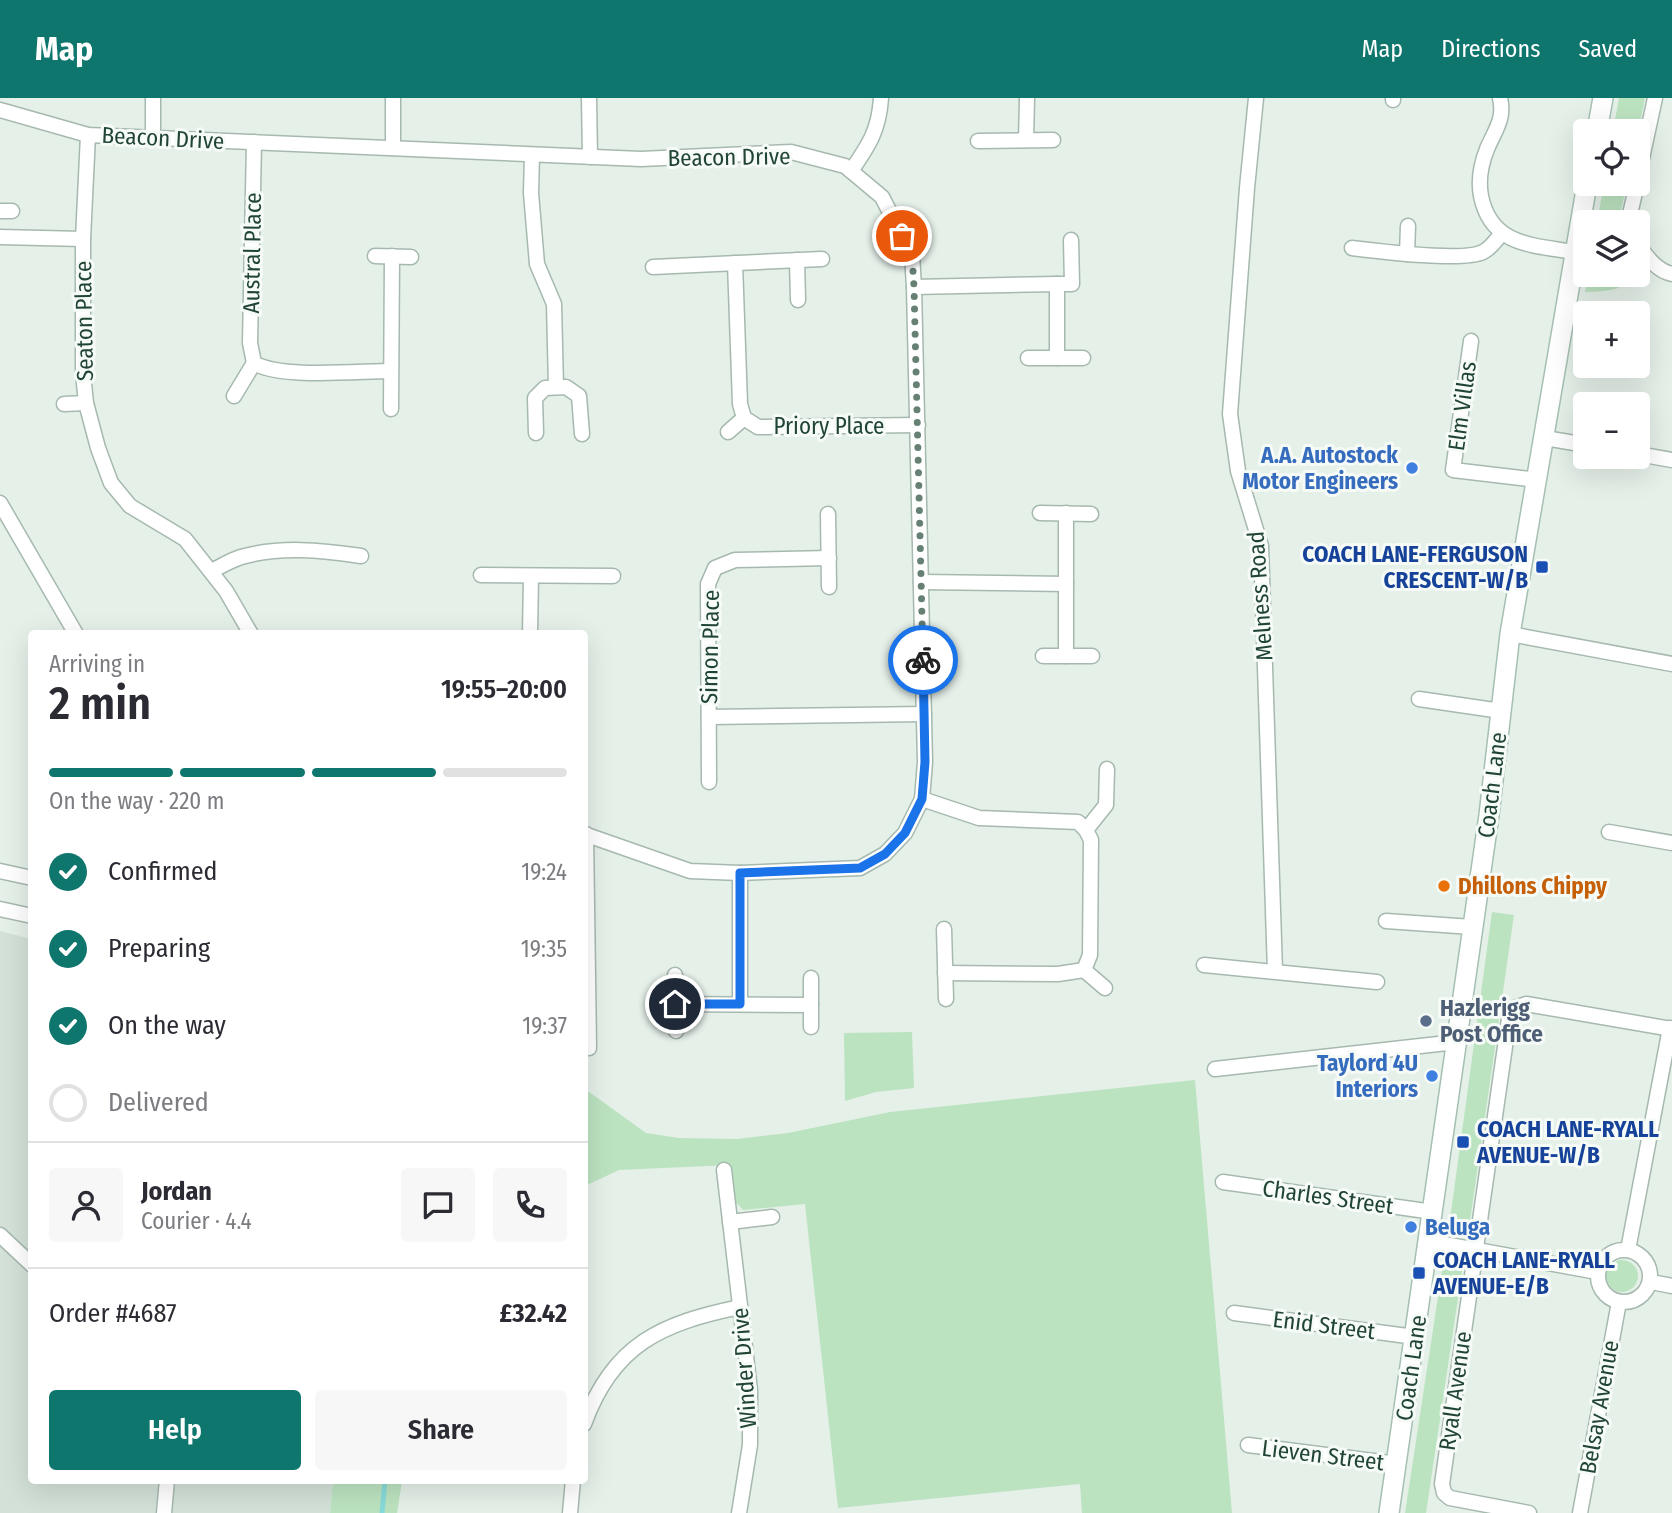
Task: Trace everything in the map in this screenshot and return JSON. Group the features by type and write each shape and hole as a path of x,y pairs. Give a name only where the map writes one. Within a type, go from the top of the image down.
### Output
{"street":[{"path":"153,98 153,138"},
{"path":"393,98 393,148"},
{"path":"589,98 590,157"},
{"path":"851,171 874,137 880,117 881,98"},
{"path":"1026,140 1027,98"},
{"name":"Melness Road","path":"1256,98 1230,414 1238,471 1261,546 1275,971"},
{"path":"1500,98 1502,118 1487,149 1479,177 1484,207 1491,222 1502,233 1520,242 1573,252"},
{"path":"1599,119 1603,98"},
{"path":"1650,121 1655,98"},
{"name":"Beacon Drive","path":"0,110 88,135 641,159 791,152 845,166 882,197 912,255 925,762 922,799 905,833 885,854 860,868 740,873 690,871 588,835"},
{"name":"Seaton Place","path":"88,135 83,239 83,374 86,403 111,483 130,506 185,539 226,591 249,630"},
{"path":"978,141 1052,140"},
{"name":"Austral Place","path":"254,142 250,342 254,363"},
{"path":"532,155 531,193 537,264 554,304 556,387"},
{"path":"1407,254 1408,226"},
{"path":"1352,248 1407,254 1479,254 1490,247 1502,233"},
{"name":"Seaton Place","path":"0,237 83,239"},
{"path":"914,287 1072,284 1071,240"},
{"path":"375,256 411,257"},
{"path":"391,410 392,256"},
{"name":"Coach Lane","path":"1389,1513 1502,711 1510,634 1538,480 1573,258"},
{"path":"653,267 822,259"},
{"path":"797,260 799,300"},
{"path":"1650,261 1666,273 1672,274"},
{"name":"Priory Place","path":"735,263 740,404 744,418 758,427 918,425"},
{"path":"1056,284 1058,358"},
{"name":"Elm Villas","path":"1471,341 1453,470 1538,480"},
{"path":"1028,358 1083,358"},
{"path":"234,396 254,363 264,369 288,371 391,371"},
{"path":"536,433 535,398 545,388 566,387 579,396 582,434"},
{"name":"Seaton Place","path":"64,404 86,403"},
{"name":"Priory Place","path":"728,432 744,418"},
{"path":"1545,438 1573,443"},
{"path":"1650,456 1672,460"},
{"path":"0,503 74,630"},
{"path":"1040,513 1091,514"},
{"path":"1066,513 1066,656"},
{"path":"828,514 829,587"},
{"path":"211,571 240,558 305,543 361,556"},
{"name":"Simon Place","path":"709,782 708,584 715,568 735,560 829,558"},
{"path":"481,575 612,576"},
{"path":"530,576 530,630"},
{"path":"921,582 1066,584"},
{"path":"1510,634 1672,664"},
{"path":"1043,656 1091,656"},
{"path":"1419,699 1502,711"},
{"name":"Simon Place","path":"709,717 924,714"},
{"path":"1086,830 1106,805 1107,769"},
{"path":"922,799 979,818 1078,822 1086,830 1091,840 1090,955 1084,970"},
{"path":"1609,831 1672,843"},
{"path":"0,871 28,876"},
{"path":"740,873 740,1004"},
{"path":"0,909 28,915"},
{"path":"1386,921 1472,927"},
{"path":"944,929 946,999"},
{"path":"1204,965 1377,982"},
{"path":"945,973 1058,974 1084,970 1105,988"},
{"path":"674,975 676,1031"},
{"path":"811,978 811,1027"},
{"path":"675,1004 811,1004"},
{"name":"Ryall Avenue","path":"1529,1513 1450,1498 1444,1493 1442,1485 1509,1019 1515,1008 1526,1004 1671,1029"},
{"path":"1628,1250 1671,1029"},
{"path":"588,1040 589,1048"},
{"path":"1215,1069 1456,1042"},
{"name":"Winder Drive","path":"724,1170 750,1390 750,1445 739,1513"},
{"name":"Charles Street","path":"1223,1181 1433,1212"},
{"path":"730,1222 772,1217"},
{"path":"0,1235 28,1261"},
{"path":"1428,1241 1597,1272"},
{"path":"1628,1250 1637,1252 1649,1266 1651,1282 1642,1296 1631,1302 1619,1302 1609,1298 1600,1286 1597,1272 1602,1261 1614,1252 1628,1250"},
{"path":"1651,1282 1672,1286"},
{"name":"Belsay Avenue","path":"1580,1513 1619,1302"},
{"path":"588,1406 623,1360 659,1331 701,1315 740,1307"},
{"name":"Enid Street","path":"1234,1313 1415,1337"},
{"name":"Lieven Street","path":"1248,1445 1397,1464"},
{"path":"164,1513 167,1484"},
{"path":"570,1513 573,1484"}],"shaded area":[{"path":"0,931 28,938 28,1484 333,1484 330,1513 0,1513"}],"green space":[{"path":"1619,98 1645,98 1641,119 1615,119"},
{"path":"1602,196 1624,196 1621,210 1599,210"},
{"path":"1586,287 1621,287 1606,291 1585,292"},
{"path":"1492,912 1514,915 1469,1228 1458,1235 1449,1227"},
{"path":"912,1032 914,1088 876,1092 845,1101 844,1033"},
{"path":"1195,1080 1232,1513 1082,1513 1080,1484 838,1508 805,1204 743,1210 734,1200 730,1165 619,1170 588,1185 588,1091 646,1133 679,1138 737,1139 788,1133 890,1112"},
{"path":"1454,1258 1463,1265 1426,1513 1405,1513 1443,1264"},
{"path":"1622,1260 1633,1265 1638,1276 1633,1287 1622,1292 1611,1287 1606,1276 1611,1265"},
{"path":"333,1484 402,1484 397,1513 330,1513"}],"waterway":[{"path":"382,1513 385,1484"}],"way so far":[{"path":"902,236 912,255 914,287 923,660"}],"place":[{"name":"A.A. Autostock Motor Engineers","path":"1412,468"},
{"name":"COACH LANE-FERGUSON CRESCENT-W/B","path":"1542,567"},
{"name":"Dhillons Chippy","path":"1444,886"},
{"name":"Hazlerigg Post Office","path":"1426,1021"},
{"name":"Taylord 4U Interiors","path":"1432,1076"},
{"name":"COACH LANE-RYALL AVENUE-W/B","path":"1463,1142"},
{"name":"Beluga","path":"1411,1227"},
{"name":"COACH LANE-RYALL AVENUE-E/B","path":"1419,1273"}],"route":[{"path":"675,1004 740,1004 740,873 860,868 885,854 905,833 922,799 925,762 923,660"}]}
